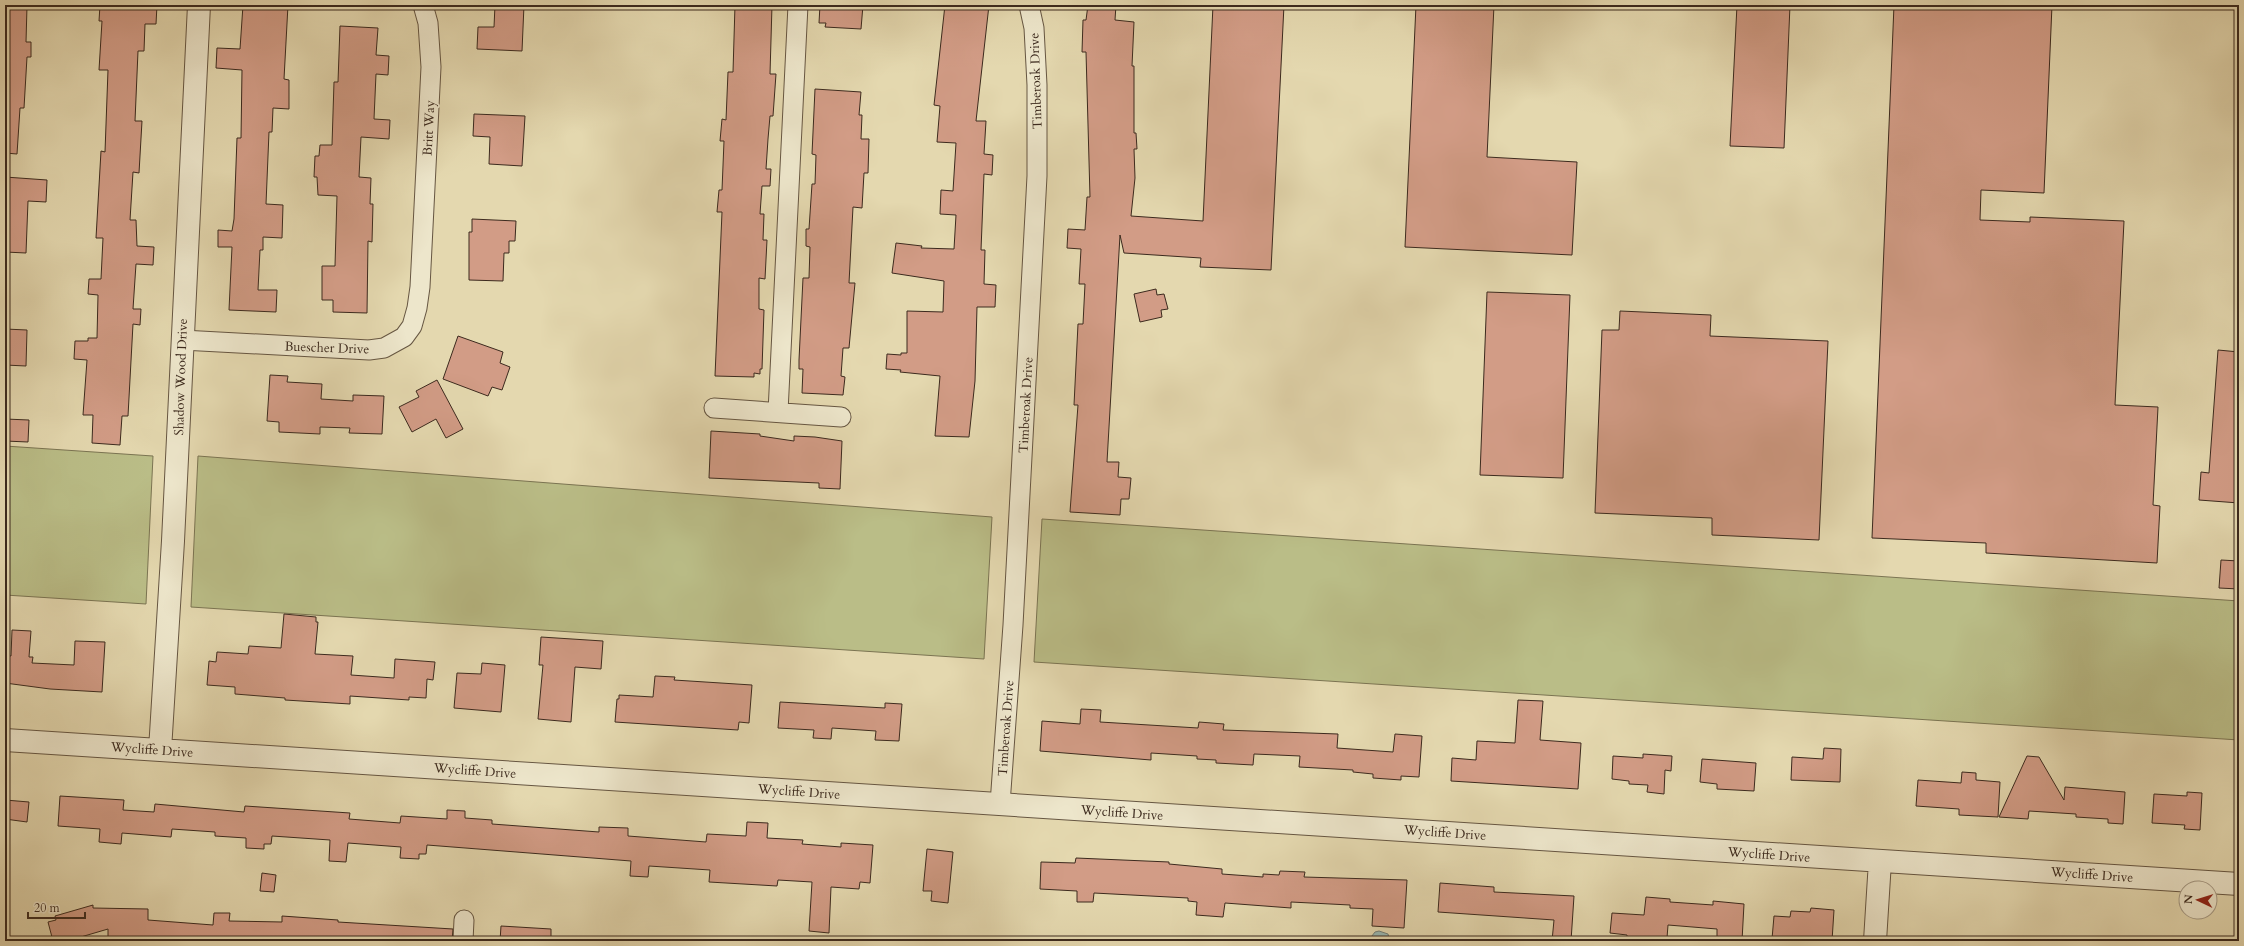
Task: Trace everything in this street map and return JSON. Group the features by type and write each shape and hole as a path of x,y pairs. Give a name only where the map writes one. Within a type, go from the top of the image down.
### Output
{"street":[{"name":"Shadow Wood Drive","path":"160,750 173,541 199,5"},
{"name":"Britt Way","path":"421,251 430,67 428,23 423,5"},
{"path":"778,412 798,5"},
{"name":"Timberoak Drive","path":"1000,804 1013,625 1037,176 1037,85 1034,28 1030,5"},
{"name":"Buescher Drive","path":"182,340 358,349 384,348 404,337 412,326 420,287 421,251"},
{"path":"714,408 841,416"},
{"name":"Wycliffe Drive","path":"5,740 2239,884"},
{"path":"1875,941 1880,861"},
{"path":"462,941 464,920"}],"green space":[{"path":"5,446 153,456 146,604 5,595"},
{"path":"198,456 992,517 984,659 191,607"},
{"path":"1042,519 2239,601 2239,740 1034,662"}],"water":[{"path":"1379,931 1388,934 1390,941 1368,941 1375,932"}],"building":[{"path":"5,5 27,6 26,42 31,42 31,57 27,57 24,108 20,108 17,154 5,153"},
{"path":"100,5 157,5 156,24 145,24 144,51 138,51 135,121 142,121 139,173 133,172 130,220 136,220 137,246 154,247 153,265 136,264 133,309 141,309 140,325 133,324 128,416 122,416 120,445 92,443 93,415 83,415 87,360 74,359 75,341 88,341 88,338 97,338 98,295 88,294 89,279 101,279 103,238 96,238 101,151 105,152 108,70 99,70 102,21 99,21"},
{"path":"243,5 288,5 284,79 289,80 289,109 273,108 272,132 269,132 266,204 283,205 282,238 263,237 263,250 260,250 258,290 277,290 276,312 229,310 232,247 218,247 218,230 232,231 234,219 237,138 241,138 242,70 216,68 217,48 240,49"},
{"path":"495,5 524,5 522,51 477,49 478,27 494,27"},
{"path":"735,5 772,5 770,74 776,74 773,116 770,116 766,169 771,169 770,186 762,186 760,214 764,214 763,240 767,240 765,279 759,278 759,309 764,310 762,369 760,369 760,374 754,373 754,377 715,376 722,212 717,212 719,190 722,190 724,141 720,141 722,119 726,120 728,72 733,72"},
{"path":"820,5 863,5 861,29 825,27 826,23 819,23"},
{"path":"945,5 989,5 976,121 986,121 984,154 993,155 992,175 984,174 981,250 985,250 984,284 996,285 995,307 977,307 975,381 969,437 935,436 940,376 886,369 887,354 901,355 901,353 907,353 907,311 943,312 944,281 892,273 896,243 922,246 921,248 954,249 956,215 940,214 941,190 953,191 956,143 937,142 940,106 934,105"},
{"path":"1088,5 1116,5 1115,20 1134,22 1132,66 1134,66 1134,133 1136,133 1137,149 1134,149 1135,178 1131,216 1203,221 1213,5 1284,5 1271,270 1200,267 1201,258 1124,253 1120,235 1107,462 1119,462 1118,477 1131,478 1129,499 1121,499 1120,515 1070,512 1078,405 1074,405 1078,324 1083,324 1085,284 1079,284 1081,249 1067,248 1068,229 1085,230 1087,197 1090,197 1086,52 1082,52 1083,20 1086,20"},
{"path":"1416,5 1494,5 1487,157 1577,162 1572,255 1405,247"},
{"path":"1737,5 1790,5 1784,148 1730,146"},
{"path":"1894,5 2052,5 2044,193 1981,190 1980,220 2030,222 2030,217 2124,221 2115,405 2158,407 2153,505 2160,506 2157,563 1986,553 1986,543 1872,538"},
{"path":"340,26 378,28 376,55 389,56 388,75 376,74 374,119 390,120 389,139 361,137 359,177 371,178 370,204 373,204 372,242 368,241 367,313 333,312 333,300 322,300 322,266 335,266 337,196 318,195 317,177 314,177 315,156 319,156 320,145 332,145 334,82 338,82"},
{"path":"815,89 861,92 859,115 862,115 861,139 869,139 868,173 864,173 862,208 853,207 849,283 855,283 849,348 843,348 841,376 845,377 843,395 802,393 803,369 799,369 803,278 809,278 810,247 806,246 806,229 809,229 812,184 815,184 816,155 812,154"},
{"path":"474,114 525,116 522,166 489,164 490,137 473,136"},
{"path":"5,177 47,180 46,202 28,201 26,253 5,252"},
{"path":"472,219 516,221 515,241 509,241 509,253 504,253 503,281 469,280 469,232 472,232"},
{"path":"1156,289 1157,295 1164,294 1168,309 1161,310 1162,317 1140,322 1134,294"},
{"path":"1487,292 1570,295 1563,478 1480,475"},
{"path":"1620,311 1711,315 1710,336 1828,341 1819,540 1712,535 1712,518 1595,513 1602,330 1619,330"},
{"path":"5,329 27,330 26,366 5,365"},
{"path":"458,336 503,352 500,363 510,367 502,390 492,387 488,396 443,379"},
{"path":"2218,350 2239,352 2239,503 2199,500 2201,472 2209,473"},
{"path":"270,375 288,376 287,382 322,384 321,399 353,401 353,395 384,396 382,434 349,433 350,428 320,427 320,434 279,432 279,422 267,421"},
{"path":"437,380 463,429 446,438 436,419 412,432 399,407 419,397 416,391"},
{"path":"5,419 29,420 28,442 5,441"},
{"path":"711,431 760,434 760,436 794,441 794,436 842,441 840,489 819,488 819,483 709,478"},
{"path":"2221,560 2239,561 2239,589 2219,588"},
{"path":"284,614 316,617 316,622 318,622 315,654 353,656 351,675 394,678 395,659 435,662 433,680 427,679 426,698 409,697 409,700 350,696 350,704 285,700 285,698 235,694 235,687 207,685 209,661 216,662 217,652 248,654 249,646 281,648"},
{"path":"12,630 31,631 29,657 33,657 32,663 74,665 75,641 105,642 102,692 50,689 5,683 5,655 11,656"},
{"path":"541,637 603,641 601,669 575,667 571,722 538,719 543,665 539,665"},
{"path":"482,663 505,665 501,712 454,708 457,673 481,674"},
{"path":"655,676 675,677 674,680 752,685 749,723 739,722 738,730 615,722 617,699 619,699 619,695 653,697"},
{"path":"1518,700 1543,701 1540,740 1581,743 1578,789 1451,781 1452,758 1476,760 1477,741 1515,743"},
{"path":"780,702 885,708 885,703 902,704 899,741 875,740 876,731 832,728 831,739 813,738 814,730 778,728"},
{"path":"1081,709 1101,710 1100,722 1198,728 1199,722 1224,724 1223,730 1338,734 1337,748 1393,752 1395,734 1422,736 1419,777 1401,776 1401,780 1373,778 1373,774 1353,772 1353,770 1299,767 1300,756 1254,754 1253,765 1216,763 1216,760 1197,759 1197,756 1151,753 1151,760 1040,751 1042,721 1080,724"},
{"path":"1824,748 1841,749 1840,782 1791,780 1792,757 1823,759"},
{"path":"1643,754 1672,756 1671,771 1665,770 1664,794 1647,792 1648,785 1629,784 1629,781 1612,779 1613,756 1643,758"},
{"path":"2027,756 2039,757 2064,800 2065,787 2125,792 2123,824 2108,823 2108,819 2076,817 2076,814 2029,811 2028,819 1999,817"},
{"path":"1702,759 1756,763 1754,791 1717,789 1717,784 1700,782"},
{"path":"1962,772 1976,773 1976,780 2000,782 1998,817 1959,815 1959,809 1916,806 1918,780 1961,783"},
{"path":"2187,792 2202,793 2200,830 2184,829 2185,825 2152,823 2154,794 2187,796"},
{"path":"60,796 124,800 123,810 154,812 155,804 244,812 245,806 350,813 349,819 400,823 401,816 447,819 447,810 465,811 465,818 492,820 492,824 599,832 599,827 628,828 628,836 706,842 707,834 746,836 747,822 768,823 767,838 803,840 802,844 841,847 841,843 873,845 870,883 860,882 859,889 831,887 829,933 809,931 812,882 778,880 777,886 709,882 710,870 649,866 648,877 630,876 631,861 427,845 426,854 419,854 419,859 400,858 401,847 348,843 346,862 329,861 330,840 272,836 271,844 264,844 264,849 246,848 246,838 215,836 215,832 172,829 171,837 122,833 121,844 99,842 100,829 58,826"},
{"path":"5,800 29,802 27,822 5,819"},
{"path":"927,849 953,852 948,903 931,901 932,891 923,891"},
{"path":"1076,858 1169,862 1169,864 1222,869 1222,874 1263,877 1263,874 1279,875 1280,871 1305,872 1304,877 1407,880 1404,928 1372,926 1373,909 1350,908 1350,905 1291,902 1291,908 1225,903 1223,917 1196,915 1197,902 1188,901 1188,898 1094,893 1093,902 1077,902 1077,891 1040,889 1041,862 1075,863"},
{"path":"262,873 276,875 274,892 260,891"},
{"path":"1440,883 1494,887 1494,892 1574,896 1571,941 1552,941 1554,920 1438,912"},
{"path":"1646,897 1670,899 1670,902 1713,905 1713,901 1744,904 1742,941 1717,941 1717,929 1668,925 1667,938 1627,937 1627,935 1610,933 1612,913 1644,915"},
{"path":"93,905 93,908 148,909 148,920 213,925 214,913 230,913 229,921 282,922 282,916 338,920 338,922 453,929 452,941 108,941 108,929 74,939 74,941 53,941 48,922 56,920 55,916"},
{"path":"1811,908 1834,910 1832,941 1772,939 1774,916 1790,917 1791,911 1810,912"},
{"path":"501,926 551,929 551,941 500,941"}]}
